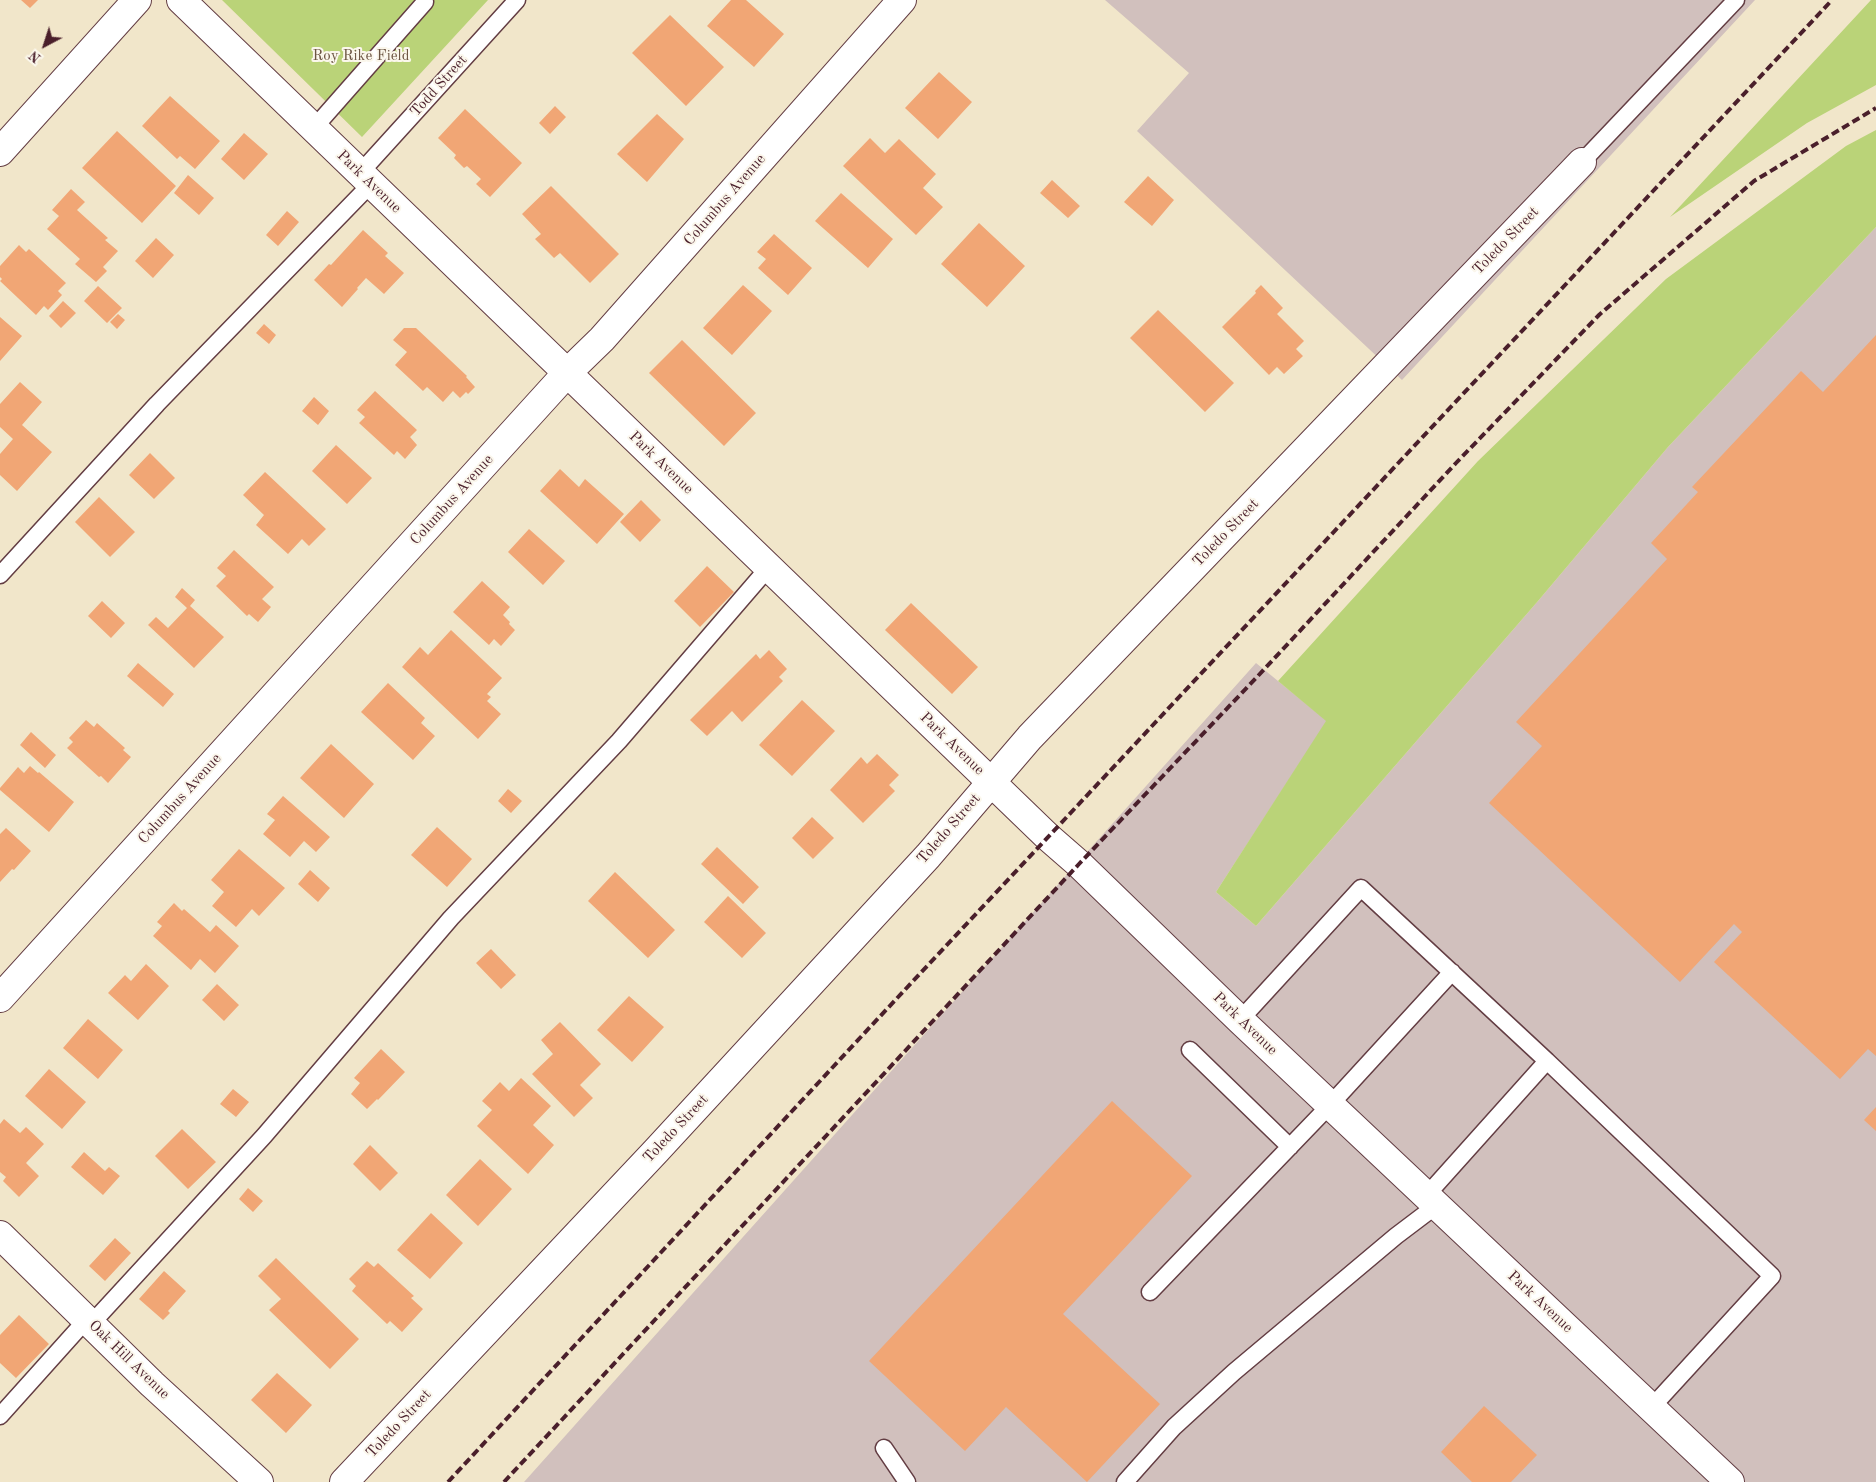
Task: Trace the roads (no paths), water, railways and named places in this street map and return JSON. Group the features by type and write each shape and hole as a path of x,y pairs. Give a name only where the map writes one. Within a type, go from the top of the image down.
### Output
{"street":[{"path":"0,152 137,0"},
{"name":"Park Avenue","path":"181,0 990,782 1730,1482"},
{"name":"Columbus Avenue","path":"0,998 567,373 602,339 902,0"},
{"name":"Toledo Street","path":"344,1482 662,1144 928,856 1030,737 1582,162"},
{"name":"Oak Hill Avenue","path":"0,1235 152,1384 259,1482"}],"lane":[{"name":"Todd Street","path":"0,575 366,178 517,0"},
{"path":"1582,162 1736,0"},
{"path":"314,128 425,2"},
{"path":"0,1416 264,1136 451,918 618,741 769,568"},
{"path":"1240,1020 1361,888 1548,1061 1772,1276 1651,1408"},
{"path":"1150,1292 1330,1105 1452,972"},
{"path":"1190,1050 1290,1147"},
{"path":"1125,1482 1174,1427 1234,1372 1396,1236 1432,1201 1548,1061"},
{"path":"884,1448 907,1482"}],"railway":[{"path":"448,1482 871,1026 1832,0"},
{"path":"504,1482 1079,864 1257,677 1456,463 1599,315 1754,181 1876,108"}],"park label":[{"name":"Roy Rike Field","path":"361,56"}]}
